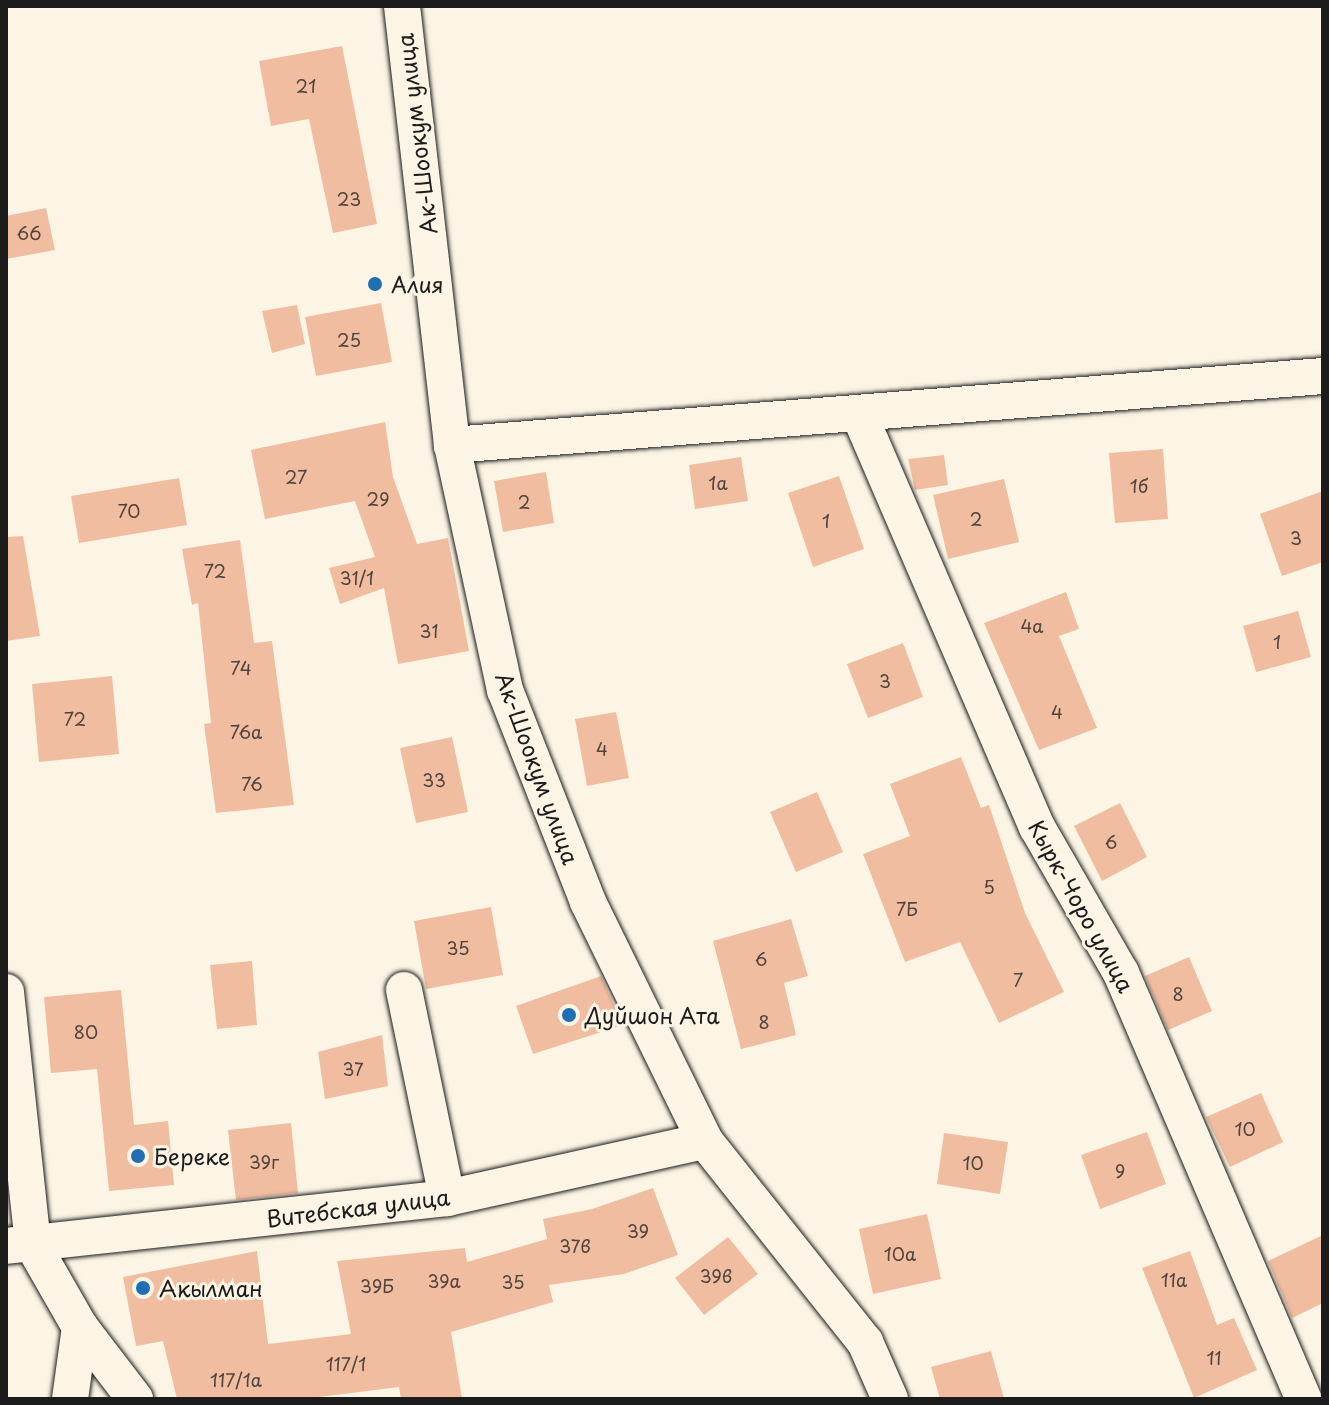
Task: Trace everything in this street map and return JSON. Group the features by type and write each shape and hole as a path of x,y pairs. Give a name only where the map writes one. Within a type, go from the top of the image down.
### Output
{"street":[{"name":"Ак-Шоокум улица","path":"402,6 452,445 505,690 588,902 705,1141 865,1342 890,1399"},
{"path":"452,445 1323,376"},
{"name":"Кырк-Чоро улица","path":"859,414 1037,827 1121,973 1304,1399"},
{"path":"404,990 447,1198"},
{"path":"6,992 20,1246 135,1399"},
{"name":"Витебская улица","path":"20,1246 447,1198 705,1141"},
{"path":"70,1399 80,1327"}],"building":[{"path":"342,46 377,224 333,233 309,119 271,126 259,61"},
{"path":"46,208 55,250 6,259 6,216"},
{"path":"381,303 392,362 316,376 305,317"},
{"path":"297,305 305,344 272,353 262,311"},
{"path":"385,422 393,477 417,544 448,538 469,651 398,664 384,588 340,604 329,568 375,557 355,501 265,519 251,450"},
{"path":"1163,449 1168,519 1115,523 1109,453"},
{"path":"944,455 948,485 915,490 908,459"},
{"path":"741,457 748,501 695,509 689,465"},
{"path":"546,472 554,523 503,532 494,481"},
{"path":"839,476 864,549 813,567 788,493"},
{"path":"179,478 187,525 79,543 71,496"},
{"path":"1004,479 1019,542 948,559 933,495"},
{"path":"1323,491 1323,562 1282,576 1260,514"},
{"path":"23,536 40,636 6,641 6,537"},
{"path":"240,540 254,643 272,641 294,805 216,813 204,724 211,723 198,603 192,605 182,549"},
{"path":"1066,592 1079,629 1059,636 1097,728 1039,750 984,623"},
{"path":"1298,611 1311,657 1256,672 1243,626"},
{"path":"903,643 923,697 868,718 847,664"},
{"path":"112,676 119,754 39,762 32,684"},
{"path":"616,712 629,778 587,786 575,719"},
{"path":"452,737 468,812 416,823 400,748"},
{"path":"961,757 981,808 989,805 1025,913 1064,992 999,1023 960,942 905,962 863,854 910,836 890,784"},
{"path":"817,792 843,852 796,872 770,812"},
{"path":"1120,803 1147,857 1102,881 1074,826"},
{"path":"491,907 503,975 426,989 414,921"},
{"path":"791,919 808,976 784,983 796,1035 741,1049 713,941"},
{"path":"1189,957 1212,1011 1168,1030 1145,976"},
{"path":"252,961 257,1025 217,1029 210,965"},
{"name":"Дуйшон Ата","path":"601,976 623,1025 533,1054 516,1006"},
{"path":"121,990 134,1125 168,1121 174,1185 109,1191 97,1069 51,1073 44,997"},
{"path":"382,1035 388,1086 325,1099 318,1052"},
{"path":"1261,1093 1283,1142 1230,1167 1206,1117"},
{"path":"291,1123 298,1193 236,1200 228,1130"},
{"path":"1147,1132 1166,1184 1100,1209 1081,1155"},
{"path":"944,1133 1008,1142 1000,1194 937,1184"},
{"path":"653,1188 678,1255 624,1274 549,1285 553,1302 451,1332 462,1399 401,1399 399,1387 303,1399 177,1399 163,1341 136,1346 123,1277 257,1251 268,1344 351,1334 337,1261 465,1248 467,1262 547,1239 543,1219 592,1209"},
{"path":"927,1214 941,1279 873,1294 859,1229"},
{"path":"1323,1235 1323,1303 1292,1318 1268,1261"},
{"path":"728,1237 758,1274 704,1315 675,1278"},
{"path":"1190,1251 1217,1325 1234,1318 1257,1370 1194,1398 1142,1268"},
{"path":"991,1351 1004,1399 940,1399 931,1367"}],"place":[{"name":"Алия","path":"375,284"},
{"name":"Дуйшон Ата","path":"569,1015"},
{"name":"Береке","path":"138,1156"},
{"name":"Акылман","path":"143,1288"}]}
